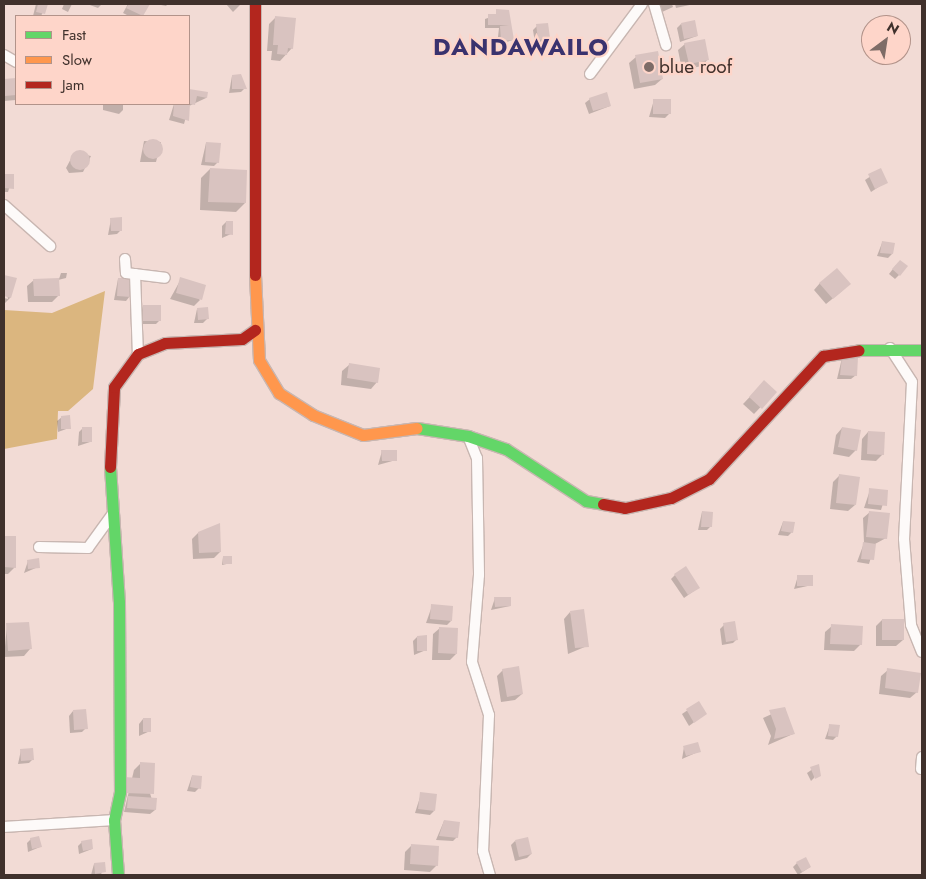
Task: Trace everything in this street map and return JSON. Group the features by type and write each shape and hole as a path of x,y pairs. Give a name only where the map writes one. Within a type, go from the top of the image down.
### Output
{"street":[{"path":"255,4 255,330 259,360 279,393 313,415 363,435 374,430 414,428 468,436 506,449 586,502 625,508 671,498 709,479 823,356 890,348 922,350"},
{"path":"590,74 642,4"},
{"path":"654,4 666,45"},
{"path":"4,55 15,61"},
{"path":"4,205 50,246"},
{"path":"125,259 126,274 166,278"},
{"path":"135,274 138,354"},
{"path":"118,875 114,820 120,792 110,406 114,387 138,354 164,343 242,339 255,330"},
{"path":"890,348 912,382 904,539 911,625 922,652"},
{"path":"468,436 477,458 478,575 472,662 489,716 483,851 490,875"},
{"path":"39,547 88,548 114,511"},
{"path":"921,769 922,757"},
{"path":"4,827 114,820"}],"shaded area":[{"path":"105,291 93,389 68,411 58,411 57,439 4,449 4,310 52,313"}],"building":[{"path":"38,4 48,4 45,14 36,12"},
{"path":"129,4 150,4 144,15 126,8"},
{"path":"496,9 509,10 514,40 501,41 500,26 509,25 488,25 488,14 496,14"},
{"path":"275,16 296,18 293,49 288,48 287,55 277,54 278,45 273,45"},
{"path":"695,20 698,36 684,39 681,23"},
{"path":"548,23 550,38 538,40 536,24"},
{"path":"705,39 709,60 689,64 684,43"},
{"name":"blue roof","path":"658,51 663,79 640,83 635,55"},
{"path":"241,74 247,89 232,89 232,75"},
{"path":"15,78 15,95 5,96 4,79"},
{"path":"190,89 208,92 207,98 197,96 195,105 190,104"},
{"path":"607,92 611,106 593,111 589,98"},
{"path":"653,99 671,99 671,114 653,114"},
{"path":"174,105 190,105 189,121 173,116"},
{"path":"149,139 157,139 163,145 163,153 157,159 149,159 143,153 143,145"},
{"path":"206,142 221,143 219,163 205,162"},
{"path":"80,150 87,153 90,160 87,167 80,170 73,167 70,160 73,153"},
{"path":"210,168 247,170 246,203 208,202"},
{"path":"881,168 888,183 875,189 868,174"},
{"path":"4,174 14,174 14,189 4,188"},
{"path":"122,217 122,231 111,231 110,218"},
{"path":"226,221 233,221 233,235 225,234"},
{"path":"882,241 895,243 893,254 880,253"},
{"path":"900,260 908,266 900,276 892,269"},
{"path":"837,268 851,284 833,299 819,283"},
{"path":"4,275 17,278 11,298 4,296"},
{"path":"180,277 206,285 202,300 176,293"},
{"path":"59,278 60,296 34,296 33,279"},
{"path":"118,278 132,278 131,297 117,296"},
{"path":"143,305 161,305 161,321 143,321"},
{"path":"208,307 209,319 198,320 197,308"},
{"path":"842,357 858,357 857,376 840,375"},
{"path":"349,363 380,368 378,383 347,378"},
{"path":"764,380 777,392 762,409 749,397"},
{"path":"70,415 71,429 61,429 61,416"},
{"path":"82,427 92,427 92,442 82,442"},
{"path":"842,427 861,430 857,451 838,447"},
{"path":"868,431 885,432 884,455 867,454"},
{"path":"381,450 397,450 397,461 382,461"},
{"path":"839,474 860,477 856,505 836,503"},
{"path":"869,488 888,490 887,506 868,504"},
{"path":"702,511 713,512 712,527 701,527"},
{"path":"869,511 890,513 887,539 866,537"},
{"path":"783,521 795,522 793,533 781,531"},
{"path":"220,523 221,552 199,553 198,532"},
{"path":"4,536 16,536 16,568 4,567"},
{"path":"863,542 876,544 874,560 861,559"},
{"path":"223,556 232,556 232,564 223,564"},
{"path":"39,558 40,568 28,569 27,560"},
{"path":"686,566 700,588 688,595 674,574"},
{"path":"797,575 813,575 813,586 797,586"},
{"path":"494,597 511,597 511,606 495,607"},
{"path":"431,604 453,606 452,621 430,619"},
{"path":"584,609 589,647 575,648 570,611"},
{"path":"882,619 904,619 904,640 882,640"},
{"path":"735,621 738,640 726,642 723,623"},
{"path":"29,622 32,649 8,651 6,623"},
{"path":"831,624 863,626 862,645 830,644"},
{"path":"439,627 458,628 457,654 438,653"},
{"path":"427,635 427,651 417,651 417,636"},
{"path":"519,666 523,694 507,697 502,669"},
{"path":"887,668 921,673 918,693 885,688"},
{"path":"699,701 707,714 694,723 686,709"},
{"path":"785,707 795,734 774,739 776,729 769,710"},
{"path":"86,709 88,729 74,730 73,710"},
{"path":"143,718 151,718 151,732 143,732"},
{"path":"829,724 840,725 838,737 828,736"},
{"path":"698,742 701,752 686,756 683,746"},
{"path":"33,748 34,760 21,761 20,749"},
{"path":"140,762 155,763 154,794 124,793 124,777 140,778"},
{"path":"819,764 821,776 815,779 810,767"},
{"path":"192,775 202,776 201,789 190,787"},
{"path":"420,792 437,794 435,811 418,809"},
{"path":"128,796 157,798 156,810 127,808"},
{"path":"444,820 460,822 458,838 439,836"},
{"path":"39,836 42,847 32,849 30,838"},
{"path":"528,837 532,854 519,857 515,840"},
{"path":"92,839 93,849 83,851 81,841"},
{"path":"411,844 439,846 438,866 410,864"},
{"path":"806,857 811,867 802,872 796,862"},
{"path":"105,862 106,872 95,874 94,863"}],"traffic: fast":[{"path":"859,350 922,350"},
{"path":"417,428 468,436 506,449 586,501 603,504"},
{"path":"110,467 119,602 120,792 114,820 118,875"}],"traffic: slow":[{"path":"255,275 259,360 279,393 313,415 363,435 417,428"}],"traffic: jam":[{"path":"255,4 255,275"},
{"path":"110,467 114,387 138,354 165,343 242,339 255,330"},
{"path":"603,504 625,508 671,498 709,479 823,356 859,350"}],"place":[{"name":"blue roof","path":"649,67"}],"district":[{"name":"DANDAWAILO","path":"521,47"}]}
